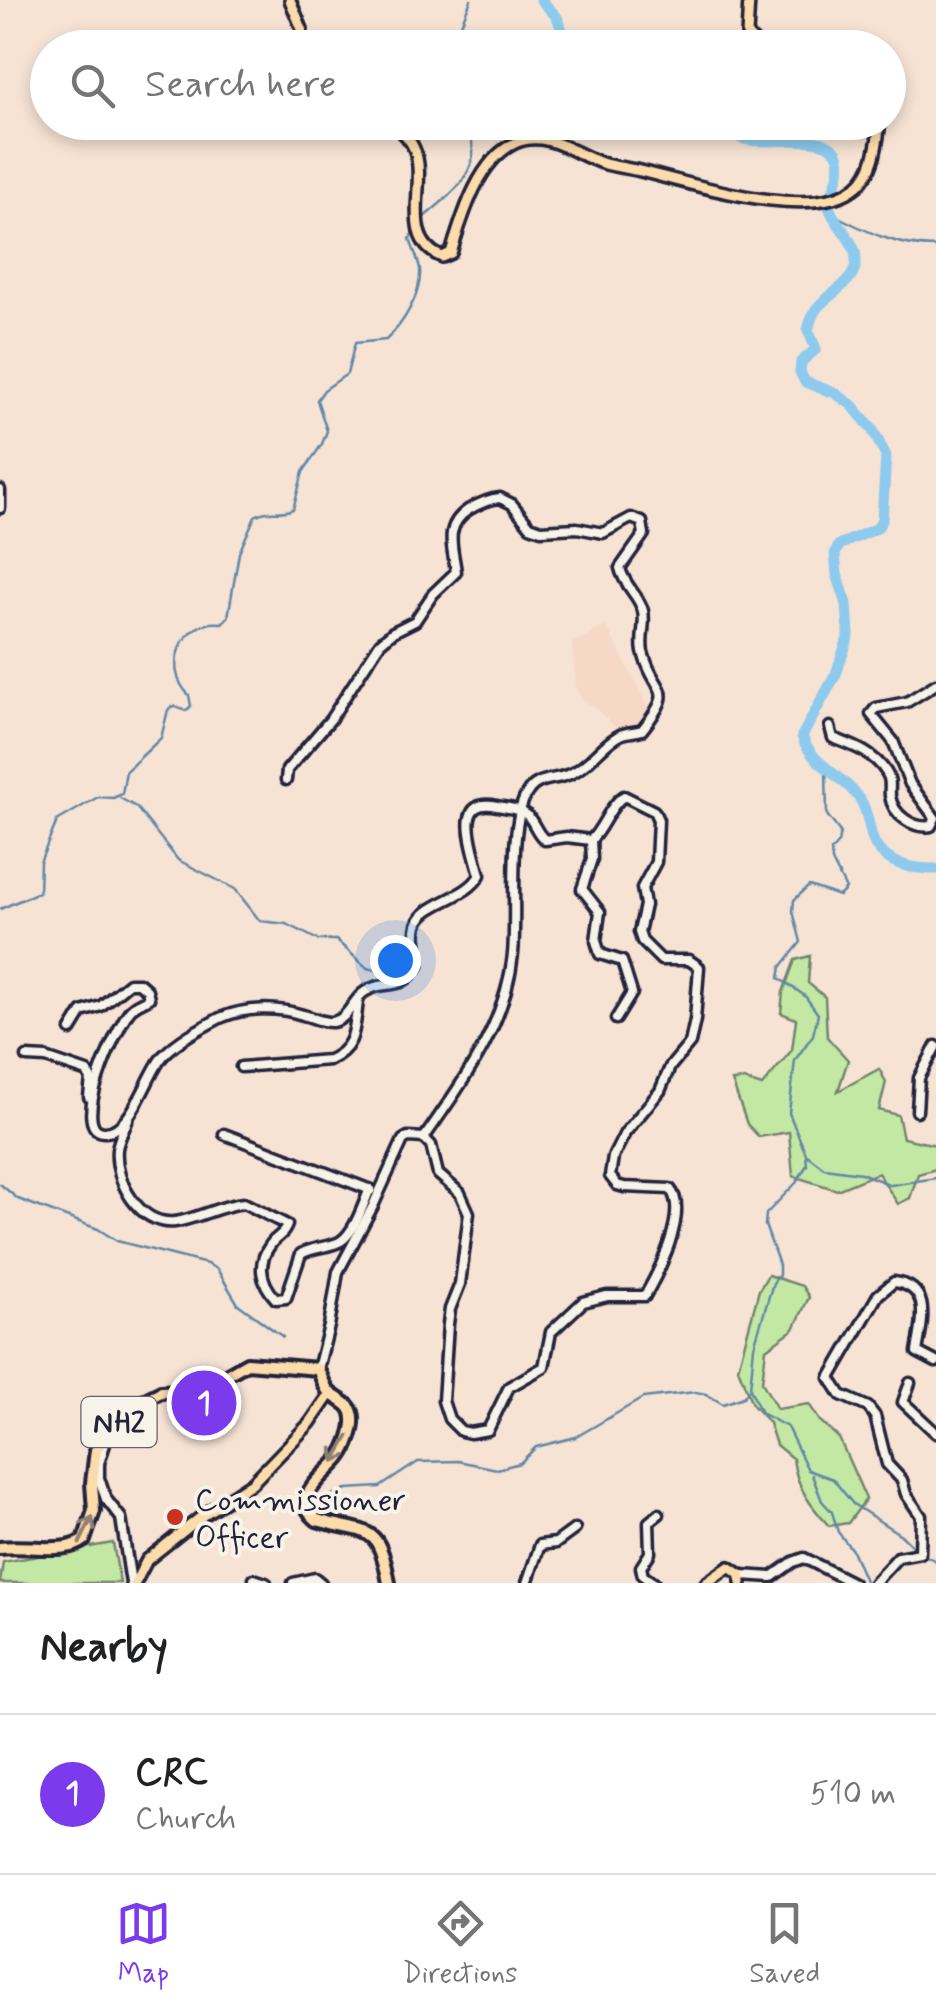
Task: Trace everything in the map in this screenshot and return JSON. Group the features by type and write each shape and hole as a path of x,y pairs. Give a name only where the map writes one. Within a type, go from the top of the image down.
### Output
{"highway":[{"name":"NH2","path":"0,1548 69,1548 84,1540 94,1511 92,1466 96,1450 107,1434 152,1395 200,1390 247,1363 318,1369"},
{"path":"318,1369 330,1394 350,1406 354,1416 341,1457 312,1486 307,1497 310,1514 316,1520 375,1537 390,1583"}],"main road":[{"path":"290,0 302,30"},
{"path":"747,30 750,0"},
{"path":"408,140 417,158 417,224 421,240 442,257 452,250 457,229 496,158 518,142 534,140"},
{"path":"544,140 603,164 697,187 794,203 817,201 858,186 869,171 878,140"},
{"path":"133,1583 147,1560 270,1467 330,1394"},
{"path":"706,1583 726,1567 733,1568 741,1579"}],"street":[{"path":"0,490 0,508"},
{"path":"286,780 287,770 330,720 380,643 414,622 433,594 456,572 450,535 456,520 476,505 492,498 506,500 530,526 541,530 577,528 603,533 631,518 642,522 644,534 620,568 624,584 643,612 644,652 663,692 663,701 642,730 620,734 574,773 538,781 525,796 520,811 513,958 502,1000 480,1056 424,1138"},
{"path":"830,726 833,738 856,746 885,770 891,784 890,797 899,815 917,825 931,826 935,818 931,810 910,784 893,741 871,714 876,708 908,702 936,684"},
{"path":"591,840 567,836 542,840 530,819 520,811 484,803 472,810 469,824 480,875 422,917 416,928 418,966 408,979 397,986 366,990 342,1018 332,1022 274,1010 240,1012 220,1019 166,1053 129,1118 117,1148 124,1183 142,1212 155,1220 177,1222 244,1203 287,1225 285,1233 270,1244 260,1276 276,1299 286,1298 301,1254 319,1245 336,1244 346,1236 403,1140 424,1138 431,1146 438,1174 460,1194 470,1214 460,1284 450,1308 443,1401 454,1425 461,1431 478,1434 494,1422 508,1387 544,1367 551,1332 579,1305 596,1297 645,1296 677,1220 678,1202 670,1189 617,1185 610,1176 625,1133 660,1091 670,1067 690,1042 696,1020 698,967 689,960 661,960 640,937 645,905 642,888 656,862 658,820 654,810 621,797 591,840 592,859 582,889 600,912 596,946 602,955 622,961 632,993 616,1019"},
{"path":"71,1030 82,1012 101,1006 129,983 139,983 147,990 149,998 129,1012 107,1050 91,1105 92,1121"},
{"path":"241,1067 329,1060 342,1054 353,1040 358,998"},
{"path":"917,1111 920,1078 936,1046"},
{"path":"27,1057 46,1058 87,1072 91,1079 87,1111 96,1129 105,1132 129,1118"},
{"path":"224,1134 375,1191"},
{"path":"318,1369 330,1326 338,1272 375,1191"},
{"path":"874,1583 898,1557 920,1554 921,1516 902,1480 884,1457 875,1416 868,1408 841,1395 831,1381 832,1372 878,1295 894,1282 906,1284 917,1294 925,1316 917,1352 936,1362"},
{"path":"910,1383 904,1402 936,1434"},
{"path":"107,1434 98,1463 99,1478 106,1499 121,1518 133,1583"},
{"path":"654,1583 643,1576 641,1567 650,1553 649,1522 659,1514"},
{"path":"527,1583 540,1545 556,1543 575,1529"},
{"path":"741,1579 772,1577 804,1558 853,1583"},
{"path":"292,1583 315,1578 321,1583"},
{"path":"254,1579 266,1583"}],"shaded area":[{"path":"606,625 648,707 640,727 626,737 584,702 576,688 572,643"}],"green space":[{"path":"810,956 808,983 825,997 827,1037 848,1060 838,1091 879,1069 886,1082 879,1110 898,1115 903,1138 936,1145 936,1169 918,1174 910,1198 898,1204 878,1173 837,1190 793,1176 789,1132 759,1137 747,1124 732,1081 762,1086 792,1050 796,1019 781,1013 783,992 795,960"},
{"path":"768,1275 802,1286 809,1297 794,1329 766,1349 762,1382 777,1409 809,1404 839,1438 866,1499 848,1523 829,1526 810,1503 793,1459 776,1445 769,1423 752,1404 738,1368 759,1290"},
{"path":"113,1543 120,1583 0,1583 3,1562"}],"waterway":[{"path":"458,30 471,0"},
{"path":"541,0 557,17 562,30"},
{"path":"422,219 454,191 466,174 473,155 472,140"},
{"path":"749,140 812,141 834,149 839,158 838,176 828,204 853,246 856,262 850,278 814,313 808,330 816,349 801,362 800,372 805,382 835,393 852,405 872,429 886,456 882,520 877,528 839,545 835,554 847,604 849,635 836,674 802,736 812,755 860,799 874,843 884,855 908,866 936,869"},
{"path":"831,213 895,241 936,247"},
{"path":"0,909 39,892 40,862 57,821 98,797 122,794 126,771 161,738 168,710 174,706 186,711 191,706 177,672 180,647 196,628 222,623 228,617 239,553 255,516 293,509 303,472 327,431 317,400 347,374 355,343 386,340 410,308 420,279 410,239 416,225"},
{"path":"310,1504 347,1489 380,1487 418,1462 458,1461 497,1469 520,1463 536,1447 576,1437 643,1398 695,1392 723,1404 743,1397 750,1389 754,1346 773,1283 779,1275 765,1225 766,1214 796,1183 807,1165 789,1113 795,1060 813,1035 818,1014 805,996 779,978 781,967 801,942 794,900 809,886 839,896 846,889 832,861 831,851 840,832 827,815 826,768"},
{"path":"120,798 136,807 178,860 235,889 260,921 287,924 318,940 336,940 367,968 385,972"},
{"path":"807,1155 824,1168 861,1173 891,1185 936,1178"},
{"path":"0,1184 18,1199 98,1229 117,1241 217,1269 238,1304 283,1337"},
{"path":"751,1391 761,1413 787,1427 808,1470 833,1479 853,1504 901,1535 917,1551"},
{"path":"812,1475 866,1583"},
{"path":"924,1555 936,1561"}],"place":[{"name":"CRC","path":"204,1403"},
{"name":"Commissioner Officer","path":"175,1517"}]}
